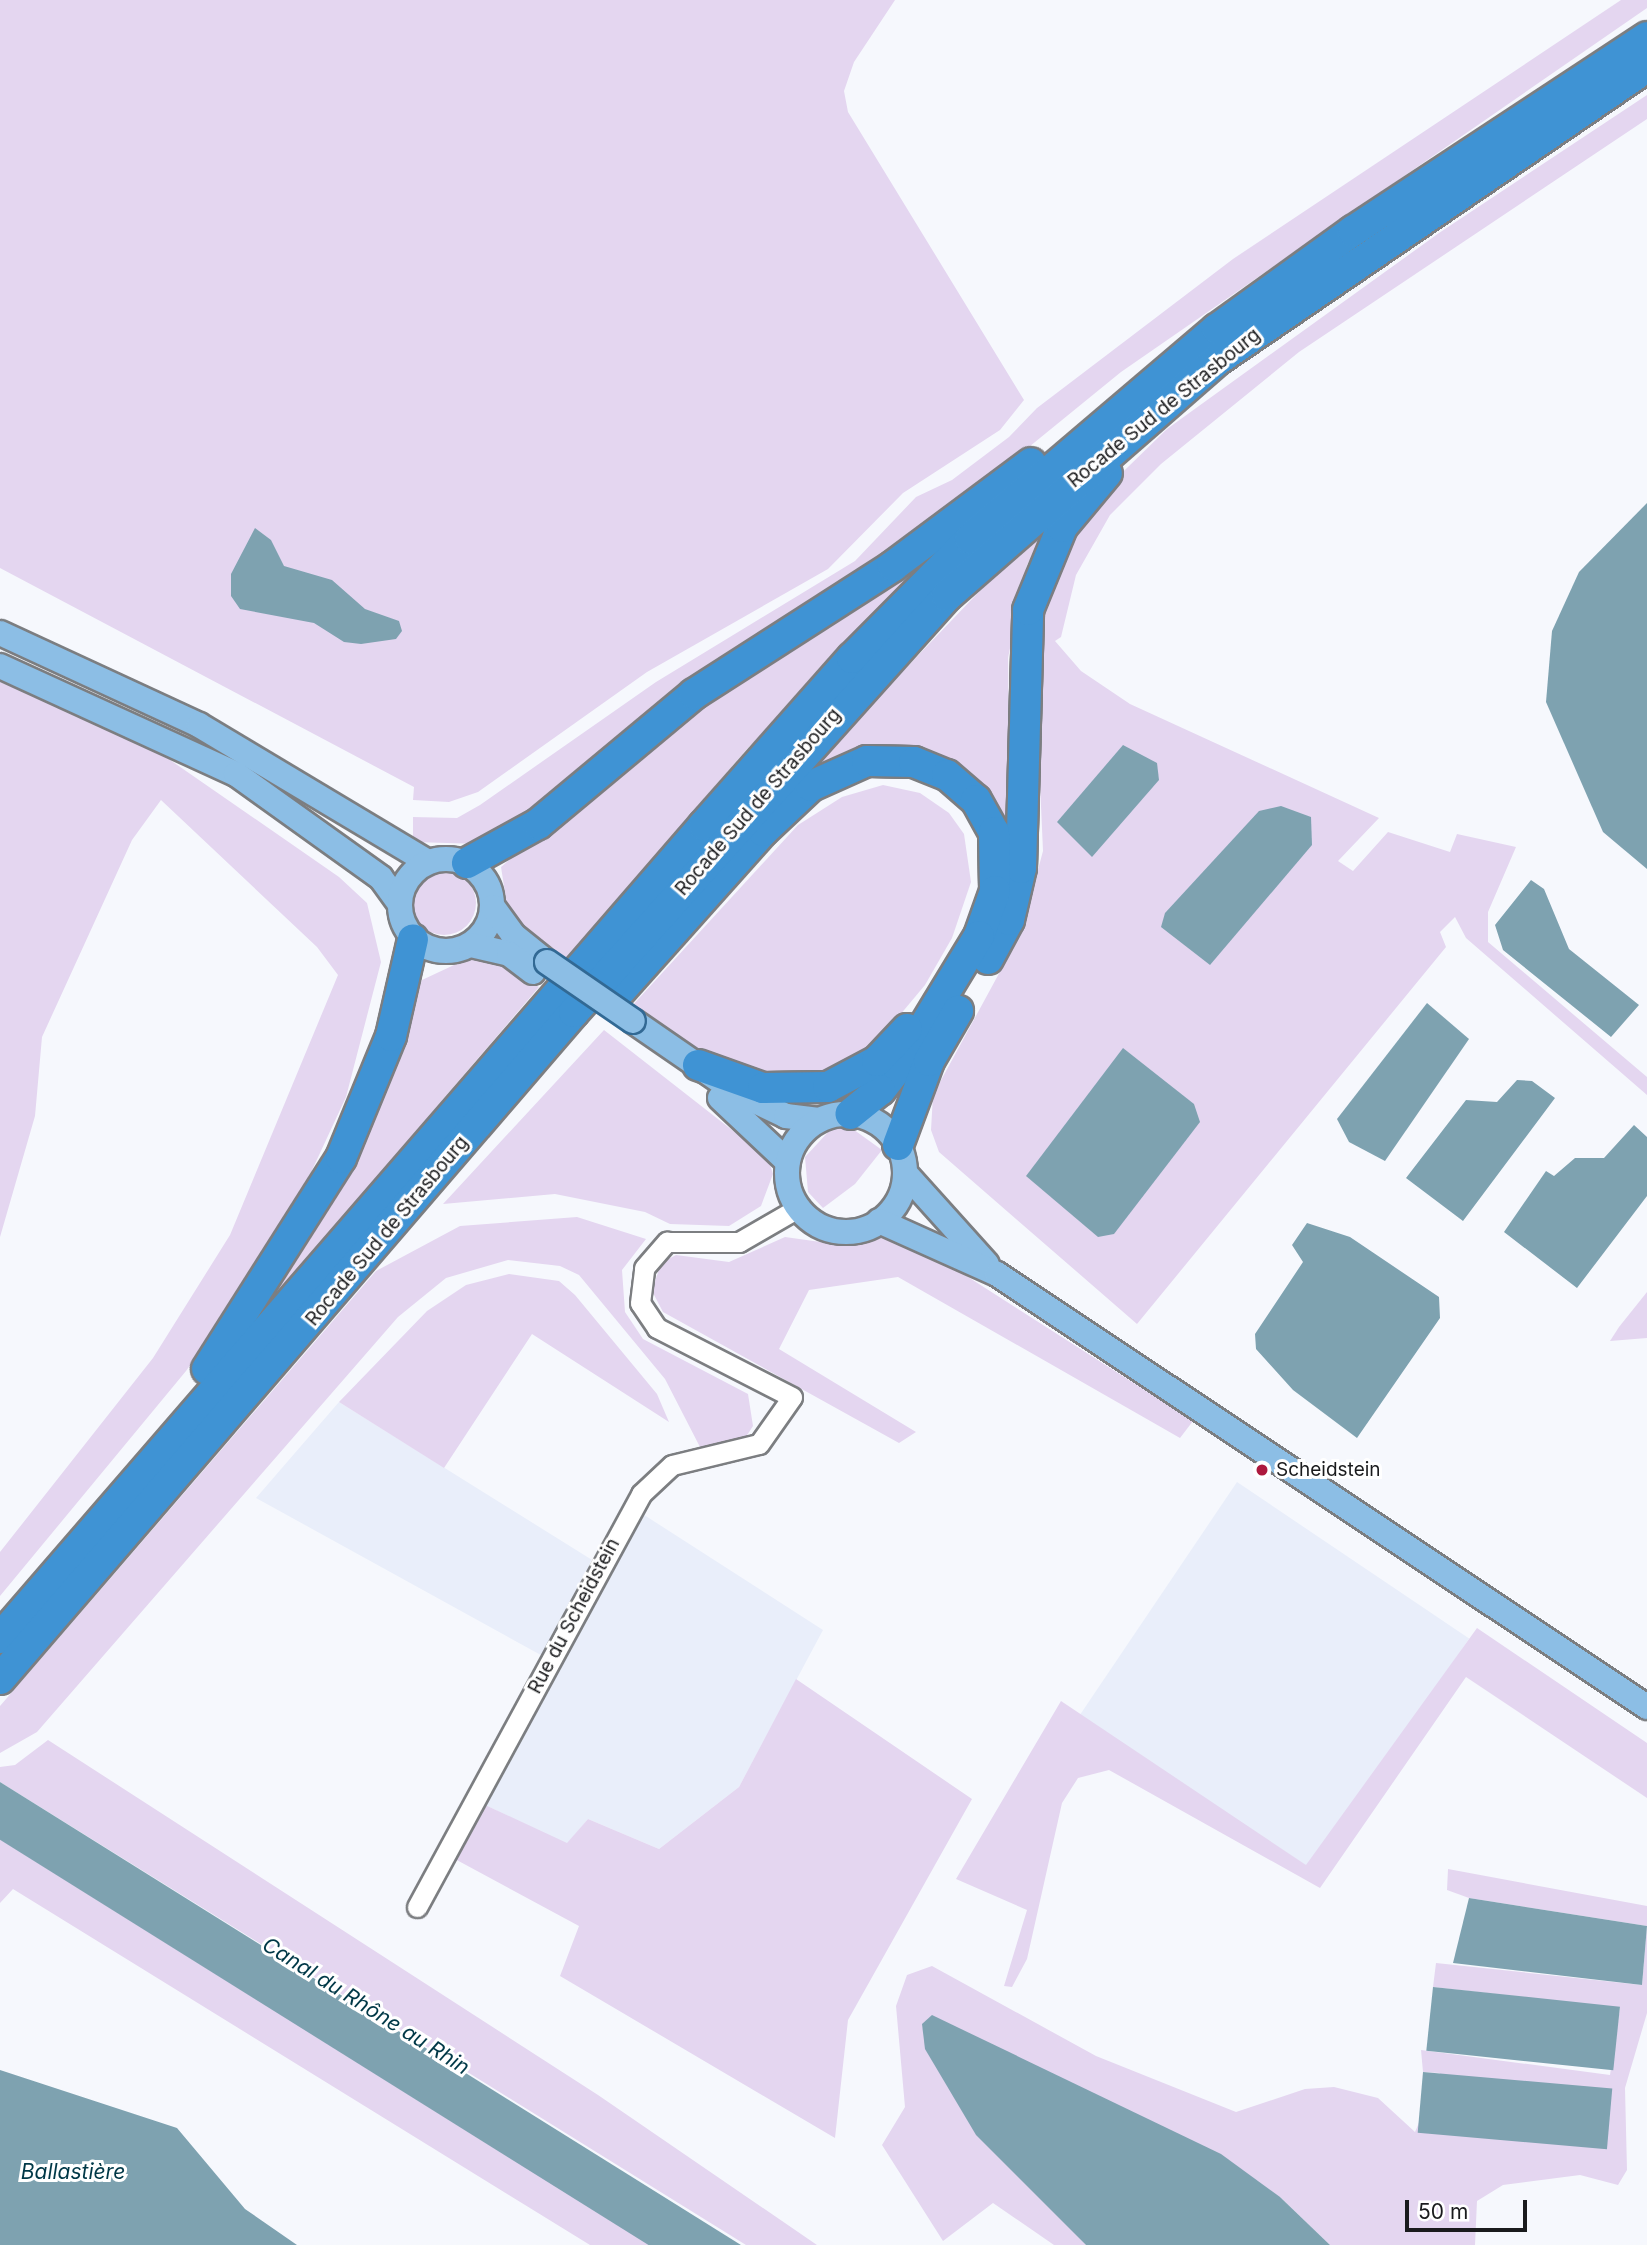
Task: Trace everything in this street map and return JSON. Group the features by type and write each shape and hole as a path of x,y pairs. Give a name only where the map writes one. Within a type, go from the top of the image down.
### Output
{"highway":[{"name":"Rocade Sud de Strasbourg","path":"0,1638 113,1504 852,658 970,539 1135,393 1353,231 1647,37"},
{"name":"Rocade Sud de Strasbourg","path":"0,1679 855,692 1038,511 1216,361 1647,67"},
{"path":"902,1159 929,1061 1009,920 1025,818 1023,645 1041,568 1085,495 1216,361"},
{"path":"467,863 538,824 694,694 893,566 1135,393"},
{"path":"322,1308 408,1227 763,831 811,786 867,761 914,762 947,775 976,800 994,832 995,891 979,936 903,1061 850,1114"},
{"path":"624,987 775,836 828,792 900,774 939,787 958,802 978,835 983,858 975,911 897,1042 855,1075 792,1092 698,1065"},
{"path":"113,1504 238,1328 341,1158 395,1024 414,939"}],"main road":[{"path":"0,633 199,725 428,862 467,863 486,882 492,907 542,969"},
{"path":"0,666 236,775 380,878 400,904 414,939 441,952 471,945 509,954 542,969 628,1027 745,1115 788,1162"},
{"path":"400,904 404,887 428,862"},
{"path":"471,945 486,929 492,907"},
{"path":"628,1027 698,1065 764,1107 819,1120 850,1114 878,1123 902,1159 997,1274"},
{"path":"819,1120 798,1137 788,1162 788,1186 798,1208 836,1231 879,1222 997,1274 1647,1707"},
{"path":"879,1222 897,1199 902,1159"}],"street":[{"name":"Rue du Scheidstein","path":"416,1908 641,1494 672,1465 760,1444 792,1397 657,1328 646,1318 639,1285 652,1254 667,1242 739,1242 798,1208"}],"shaded area":[{"path":"0,0 895,0 854,62 844,91 848,112 1024,400 1000,430 903,493 828,569 647,672 478,792 449,802 413,800 414,787 0,568"},
{"path":"1621,0 1647,0 1647,8 1121,372 965,499 541,808 481,844 413,842 413,817 457,818 480,805 656,682 855,561 916,497 952,480 1009,437 1037,408 1233,259"},
{"path":"1647,95 1647,119 1299,352 1161,464 1110,515 1076,575 1061,637 1055,641 1081,671 1130,704 1379,818 1338,861 1353,871 1388,832 1450,852 1457,834 1516,847 1488,912 1488,942 1647,1077 1647,1095 1466,938 1455,917 1440,932 1446,947 1137,1324 939,1152 931,1130 933,1095 1021,933 1043,851 1034,649 1046,584 1091,503 1167,429 1439,233"},
{"path":"1038,530 1043,538 1027,565 1008,658 1010,848 948,766 795,784"},
{"path":"922,561 927,565 747,749 565,959 509,918 501,867 665,728"},
{"path":"0,682 71,708 160,753 339,877 367,903 381,962 346,1097 281,1237 186,1371 0,1596 0,1552 153,1358 230,1235 338,975 317,947 161,800 132,840 42,1037 35,1116 0,1237"},
{"path":"883,785 920,793 949,813 964,834 971,882 952,938 925,985 864,1058 797,1084 730,1070 630,1008 798,825 842,797"},
{"path":"444,871 462,877 470,885 476,903 470,921 462,929 444,935 426,929 418,921 412,903 418,885 426,877"},
{"path":"469,958 501,963 539,987 255,1319 422,980"},
{"path":"604,1030 768,1158 773,1174 761,1206 729,1226 670,1224 645,1212 555,1194 443,1204"},
{"path":"850,1127 882,1150 855,1184 823,1208 808,1192 805,1157 830,1130"},
{"path":"577,1217 646,1239 622,1270 625,1312 643,1339 748,1394 753,1426 742,1443 700,1447 665,1379 579,1275 560,1266 508,1260 446,1278 398,1317 37,1732 0,1753 0,1706 376,1271 460,1226"},
{"path":"785,1237 842,1245 888,1237 929,1252 1193,1421 1180,1438 898,1277 809,1290 779,1349 916,1432 899,1443 663,1312 652,1291 661,1263 676,1255 729,1262"},
{"path":"509,1274 559,1281 575,1295 657,1394 669,1422 532,1334 444,1468 339,1402 427,1311 466,1285"},
{"path":"1647,1292 1647,1338 1610,1341 1619,1327"},
{"path":"339,1402 605,1568 638,1511 823,1630 739,1787 659,1849 588,1819 567,1844 483,1804 559,1665 256,1498"},
{"path":"1237,1482 1469,1639 1312,1872 1080,1715"},
{"path":"1477,1628 1647,1743 1647,1798 1466,1677 1320,1888 1109,1770 1078,1778 1062,1803 1027,1959 1012,1987 1004,1986 1027,1910 956,1879 1061,1701 1306,1865"},
{"path":"796,1679 972,1799 848,2020 835,2138 560,1976 579,1926 453,1858 483,1804 567,1843 588,1819 659,1849 739,1787"},
{"path":"48,1740 598,2095 817,2245 746,2245 0,1782 0,1767 15,1765"},
{"path":"0,1831 670,2245 590,2245 13,1889 0,1903"},
{"path":"1448,1869 1647,1906 1647,1926 1469,1898 1447,1890"},
{"path":"1647,1926 1647,2013 1625,2088 1627,2170 1618,2185 1580,2175 1503,2185 1477,2201 1475,2245 1330,2245 1280,2197 1033,2189 1086,2245 1054,2245 993,2203 943,2241 882,2145 905,2107 896,2006 907,1975 932,1966 1096,2056 1236,2112 1305,2089 1334,2087 1378,2098 1415,2132 1440,2073 1423,2072 1421,2050 1610,2075 1620,2008 1433,1987 1436,1963 1642,1985"}],"water":[{"path":"1647,503 1647,869 1603,832 1546,702 1552,631 1579,572"},
{"path":"255,528 271,540 284,566 332,580 365,609 399,621 402,631 396,639 361,644 344,642 314,623 240,609 231,596 231,574"},
{"path":"1123,745 1157,763 1159,780 1092,857 1057,822"},
{"path":"1281,806 1311,817 1312,845 1210,965 1161,927 1165,913 1259,811"},
{"path":"1531,880 1544,889 1569,949 1639,1005 1611,1037 1503,950 1495,925"},
{"path":"1427,1003 1469,1039 1385,1161 1349,1142 1337,1119"},
{"path":"1123,1048 1194,1104 1200,1122 1114,1234 1098,1237 1026,1176"},
{"path":"1517,1080 1532,1081 1555,1098 1463,1221 1406,1178 1466,1100 1497,1102"},
{"path":"1634,1125 1647,1137 1647,1196 1577,1288 1504,1232 1546,1171 1554,1176 1575,1158 1604,1158"},
{"path":"1307,1223 1350,1237 1439,1297 1440,1318 1357,1438 1293,1390 1256,1349 1255,1334 1303,1262 1292,1245"},
{"path":"0,1782 741,2245 648,2245 0,1840"},
{"path":"1469,1898 1647,1926 1642,1985 1453,1963"},
{"path":"1433,1987 1620,2007 1613,2070 1426,2051"},
{"path":"932,2015 1221,2154 1280,2197 1330,2245 1086,2245 976,2135 925,2049 922,2024"},
{"name":"Ballastière","path":"0,2070 177,2128 245,2209 297,2245 0,2245"},
{"path":"1423,2072 1612,2089 1607,2149 1418,2133"}],"place":[{"name":"Scheidstein","path":"1262,1470"}],"water label":[{"name":"Canal du Rhône au Rhin","path":"366,2006"}]}
